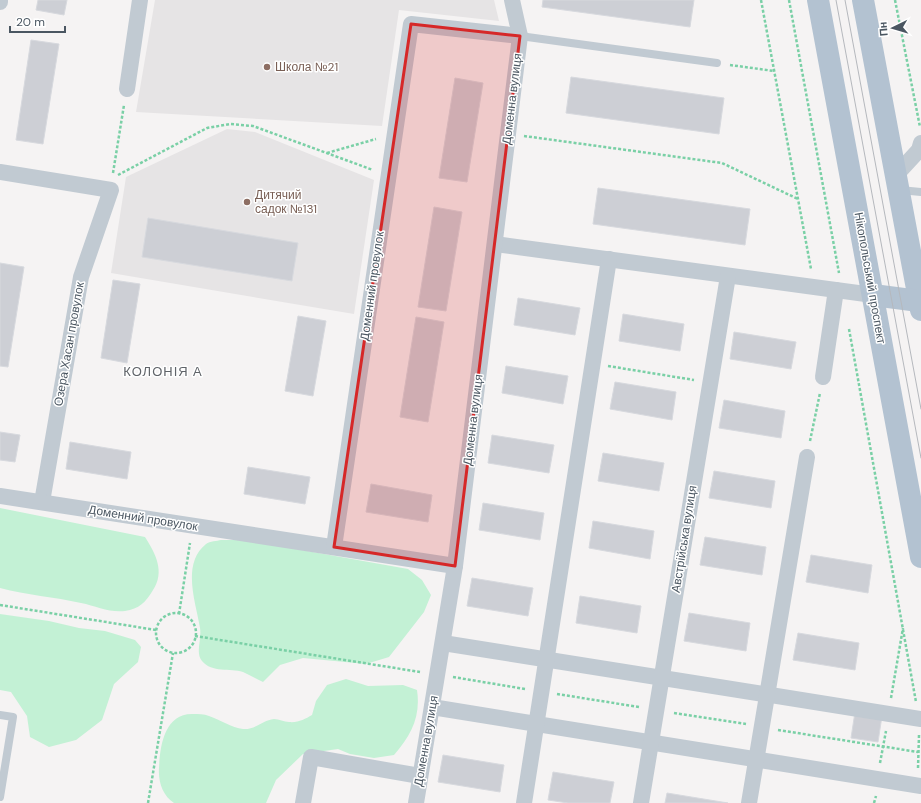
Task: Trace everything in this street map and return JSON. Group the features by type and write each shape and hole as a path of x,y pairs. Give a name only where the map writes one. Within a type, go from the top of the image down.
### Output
{"main road":[{"name":"Нікопольський проспект","path":"818,0 921,557"},
{"path":"863,0 920,306 873,295"}],"street":[{"path":"127,89 140,0"},
{"name":"Доменна вулиця","path":"416,803 455,566 520,36 512,0"},
{"name":"Доменний провулок","path":"334,547 411,24 520,36"},
{"path":"897,182 921,143"},
{"name":"Озера Хасан провулок","path":"0,172 111,190 81,277 42,502"},
{"path":"495,244 873,295"},
{"path":"524,803 609,259"},
{"name":"Австрійська вулиця","path":"641,803 728,276"},
{"path":"822,378 839,291"},
{"path":"749,803 766,694 807,457"},
{"name":"Доменний провулок","path":"0,496 455,566"},
{"path":"443,643 920,719"},
{"path":"432,707 919,785"},
{"path":"303,803 311,758 420,776"}],"lane":[{"path":"520,36 717,63"},
{"path":"897,182 921,192"},
{"path":"0,715 13,717 0,797"}],"path":[{"path":"761,0 814,287"},
{"path":"789,0 839,291"},
{"path":"895,0 921,131"},
{"path":"717,63 774,71"},
{"path":"127,89 112,178 207,128 230,124 253,126 389,175"},
{"path":"327,153 395,134"},
{"path":"508,134 722,163 798,200"},
{"path":"848,322 920,719 918,752 919,785"},
{"path":"592,363 710,383"},
{"path":"807,457 822,378"},
{"path":"179,614 193,525"},
{"path":"0,605 156,630"},
{"path":"179,614 186,616 192,622 195,629 195,636 187,649 173,653 165,650 160,645 156,630 164,617 179,614"},
{"path":"903,626 883,746 918,752"},
{"path":"195,636 437,675"},
{"path":"148,803 173,653"}],"highlighted area":[{"path":"411,24 520,36 455,566 334,547"}],"shaded area":[{"name":"Школа №21","path":"155,0 494,0 499,21 399,10 382,126 136,112"},
{"name":"Дитячий садок №131","path":"227,129 255,132 374,180 354,314 111,273 126,177"}],"green space":[{"path":"0,508 145,537 156,556 158,563 159,570 157,583 142,604 134,609 125,611 108,610 87,604 0,588"},
{"path":"221,540 246,540 408,569 422,580 431,595 424,612 389,657 366,664 303,658 280,665 263,682 243,672 216,669 206,665 200,658 200,628 192,584 192,573 198,552 206,544"},
{"path":"0,614 105,631 135,640 141,647 138,662 114,684 102,720 76,740 49,747 30,737 27,716 11,692 0,690"},
{"path":"346,679 368,686 403,685 417,690 418,700 416,717 410,733 394,755 374,758 350,754 338,749 303,754 276,780 266,803 174,803 164,793 160,783 159,773 161,750 166,732 176,719 184,715 203,714 234,727 243,729 251,728 274,719 287,722 298,721 312,715 316,701 327,685"}],"building":[{"path":"38,0 67,0 64,15 36,10"},
{"path":"543,0 694,0 690,27 542,7"},
{"path":"31,40 59,44 43,144 16,140"},
{"path":"571,77 724,98 719,134 566,113"},
{"path":"455,78 483,83 467,182 439,178"},
{"path":"598,188 750,209 745,245 593,224"},
{"path":"434,207 462,212 446,311 418,307"},
{"path":"148,218 298,243 292,281 142,257"},
{"path":"0,263 24,267 8,367 0,366"},
{"path":"113,280 140,284 127,363 101,358"},
{"path":"518,298 580,308 575,335 514,325"},
{"path":"623,314 684,324 680,351 619,341"},
{"path":"298,316 326,321 313,396 285,391"},
{"path":"416,317 444,322 428,422 400,417"},
{"path":"734,332 796,342 791,369 730,359"},
{"path":"506,366 568,376 563,404 502,393"},
{"path":"615,382 676,392 672,420 610,409"},
{"path":"724,400 785,411 781,438 719,428"},
{"path":"0,432 20,435 15,462 0,460"},
{"path":"492,435 554,445 549,473 488,463"},
{"path":"70,442 131,452 127,479 66,469"},
{"path":"603,453 664,463 659,491 598,481"},
{"path":"248,467 310,477 305,504 244,494"},
{"path":"714,471 775,481 771,508 709,498"},
{"path":"371,484 432,495 428,522 366,512"},
{"path":"483,503 544,513 540,540 479,530"},
{"path":"593,521 654,531 650,559 589,548"},
{"path":"705,537 766,547 762,575 700,565"},
{"path":"811,555 872,565 868,593 806,582"},
{"path":"472,578 533,588 528,616 467,606"},
{"path":"580,596 641,606 637,633 576,623"},
{"path":"689,613 750,623 746,651 684,641"},
{"path":"798,633 859,643 855,670 793,660"},
{"path":"855,712 882,716 878,742 851,738"},
{"path":"443,755 504,765 500,792 438,782"},
{"path":"553,772 614,782 610,803 568,803 548,800"},
{"path":"667,793 728,803 665,803"}],"tram line":[{"path":"836,0 921,458"},
{"path":"845,0 921,409"}],"place":[{"name":"Школа №21","path":"267,67"},
{"name":"Дитячий садок №131","path":"247,202"}],"district":[{"name":"КОЛОНІЯ А","path":"163,371"}]}
